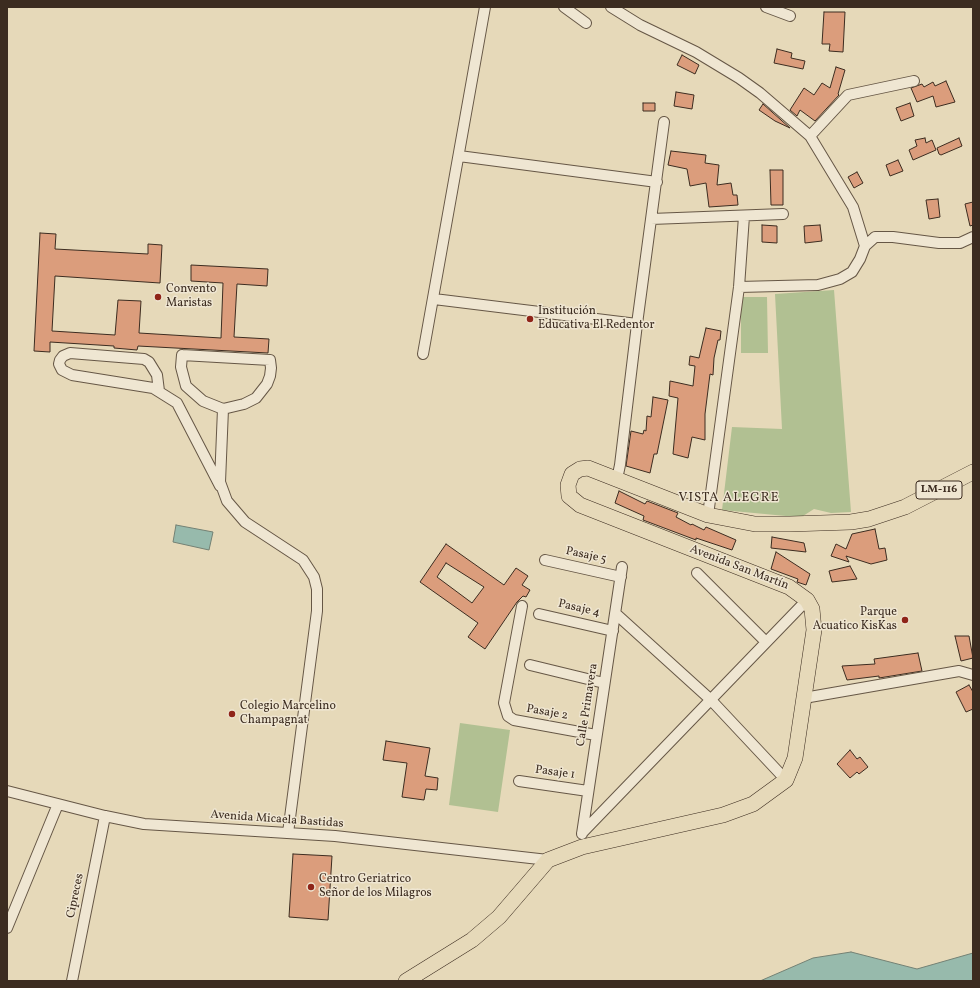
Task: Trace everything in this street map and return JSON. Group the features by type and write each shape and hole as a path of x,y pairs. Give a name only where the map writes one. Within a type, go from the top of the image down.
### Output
{"main road":[{"name":"Avenida San Martín","path":"807,600 789,587 580,505 569,496 568,485 572,474 580,469 588,468 617,478 708,515 755,524 851,522 869,519 905,508 973,472"},
{"path":"406,981 472,940 499,917 548,860 582,840 723,815 752,804 786,780 795,758 814,630 812,609 807,600"}],"street":[{"path":"423,354 485,7"},
{"path":"564,7 586,23"},
{"path":"611,7 640,25 696,52 739,78 760,93 810,136 853,207 864,246 860,259 852,272 840,278 818,284 739,287"},
{"path":"766,7 790,16"},
{"path":"810,136 837,105 848,96 914,81"},
{"path":"617,478 620,466 664,122"},
{"path":"459,156 657,182"},
{"path":"651,220 782,214"},
{"path":"708,515 739,287 744,216"},
{"path":"864,246 875,237 893,236 960,243 973,237"},
{"path":"434,299 637,324"},
{"path":"158,391 157,374 153,367 149,362 139,358 70,353 63,356 60,360 59,364 62,370 72,375 153,388 158,391 177,402 227,501 245,522 303,560 314,577 317,589 317,611 288,833"},
{"path":"182,354 270,360 270,376 262,392 256,398 244,404 223,409 203,400 186,386 181,367 182,354"},
{"path":"222,490 220,482 223,409"},
{"name":"Pasaje 5","path":"545,560 621,572"},
{"name":"Calle Primavera","path":"582,840 596,735 621,572"},
{"path":"697,573 766,642"},
{"path":"582,840 711,700 807,600"},
{"name":"Pasaje 2","path":"522,606 504,703 508,716 517,720 596,735"},
{"path":"615,613 711,700 786,780"},
{"name":"Pasaje 4","path":"539,614 612,630"},
{"path":"530,665 604,683"},
{"path":"804,698 959,670 973,675"},
{"name":"Pasaje 1","path":"519,781 588,791"},
{"name":"Avenida Micaela Bastidas","path":"7,791 105,816 144,824 335,836 548,860"},
{"path":"7,928 58,804"},
{"name":"Cipreces","path":"72,981 105,816"}],"green space":[{"path":"834,290 851,512 831,513 814,509 803,516 786,516 722,510 732,427 782,429 775,294"},
{"path":"741,297 767,297 768,353 741,353"},
{"path":"460,723 510,730 498,812 449,805"}],"shaded area":[{"path":"176,525 213,532 209,550 173,542"},
{"path":"851,952 917,969 973,953 973,981 760,981 813,958"}],"building":[{"path":"824,12 845,12 843,52 829,51 830,44 822,44"},
{"path":"777,49 792,53 791,58 805,61 803,69 774,63"},
{"path":"682,55 699,65 695,74 677,65"},
{"path":"836,67 845,70 838,94 839,95 815,121 800,110 797,116 790,110 804,88 814,95 822,83 830,88"},
{"path":"946,81 955,102 936,107 933,96 917,102 911,88 922,84 924,87 933,82 935,86"},
{"path":"676,92 694,95 692,109 674,106"},
{"path":"643,103 655,103 655,111 643,111"},
{"path":"910,103 914,116 901,121 896,108"},
{"path":"763,104 790,128 775,121 759,110"},
{"path":"925,138 926,143 932,140 936,150 913,160 909,150 917,146 915,140"},
{"path":"959,138 962,146 941,155 939,154 937,148"},
{"path":"671,151 706,155 705,163 719,165 717,185 731,183 733,195 737,195 738,205 709,207 706,183 690,186 687,169 668,165"},
{"path":"898,160 903,171 890,176 886,165"},
{"path":"770,170 783,170 783,205 771,205"},
{"path":"857,172 863,183 854,188 848,177"},
{"path":"938,199 940,217 929,219 926,200"},
{"path":"973,202 973,225 970,226 965,204"},
{"path":"762,225 777,226 777,243 762,242"},
{"path":"820,225 822,241 805,243 804,226"},
{"path":"40,233 56,234 55,249 148,254 148,244 162,245 160,283 55,276 52,331 115,335 118,300 141,301 139,333 221,338 223,283 191,281 191,265 268,269 267,286 237,284 234,337 269,339 268,353 138,346 137,350 114,348 114,346 50,342 50,352 34,351"},
{"path":"706,328 721,331 720,340 718,340 714,358 713,375 710,374 705,414 705,440 692,437 688,458 673,454 678,398 669,396 670,381 693,386 695,366 689,365 690,356 699,358"},
{"path":"653,397 668,400 657,454 654,454 650,473 626,466 631,431 643,434 644,430 646,431 647,416 651,417"},
{"path":"619,491 645,504 647,501 678,513 676,517 691,525 692,524 704,530 706,527 736,540 732,550 696,538 696,540 643,520 644,516 615,503"},
{"path":"875,529 879,549 885,548 887,560 871,564 846,556 849,562 831,556 836,544 846,549 852,534"},
{"path":"772,537 804,543 806,552 771,548"},
{"path":"446,544 504,585 516,568 528,576 522,585 530,590 526,597 523,596 517,602 485,649 468,637 478,623 420,582","holes":["446,563 484,587 472,603 437,577"]},
{"path":"776,552 810,574 806,585 797,582 798,579 771,569"},
{"path":"850,566 857,579 832,582 829,571"},
{"path":"955,636 969,636 973,658 961,661"},
{"path":"918,653 922,671 879,678 879,676 847,680 842,666 875,664 874,659"},
{"path":"969,685 973,692 973,709 966,712 956,692"},
{"path":"386,741 430,748 425,776 438,778 437,790 426,789 424,800 402,797 407,763 383,760"},
{"path":"850,750 857,759 860,757 868,767 859,774 857,772 850,778 837,764"},
{"name":"Centro Geriatrico Señor de los Milagros","path":"293,854 332,856 328,920 289,917"}],"place":[{"name":"Convento Maristas","path":"158,297"},
{"name":"Institución Educativa El Redentor","path":"530,319"},
{"name":"Parque Acuatico KisKas","path":"905,620"},
{"name":"Colegio Marcelino Champagnat","path":"232,714"},
{"name":"Centro Geriatrico Señor de los Milagros","path":"311,887"}],"district":[{"name":"VISTA ALEGRE","path":"729,499"}]}
